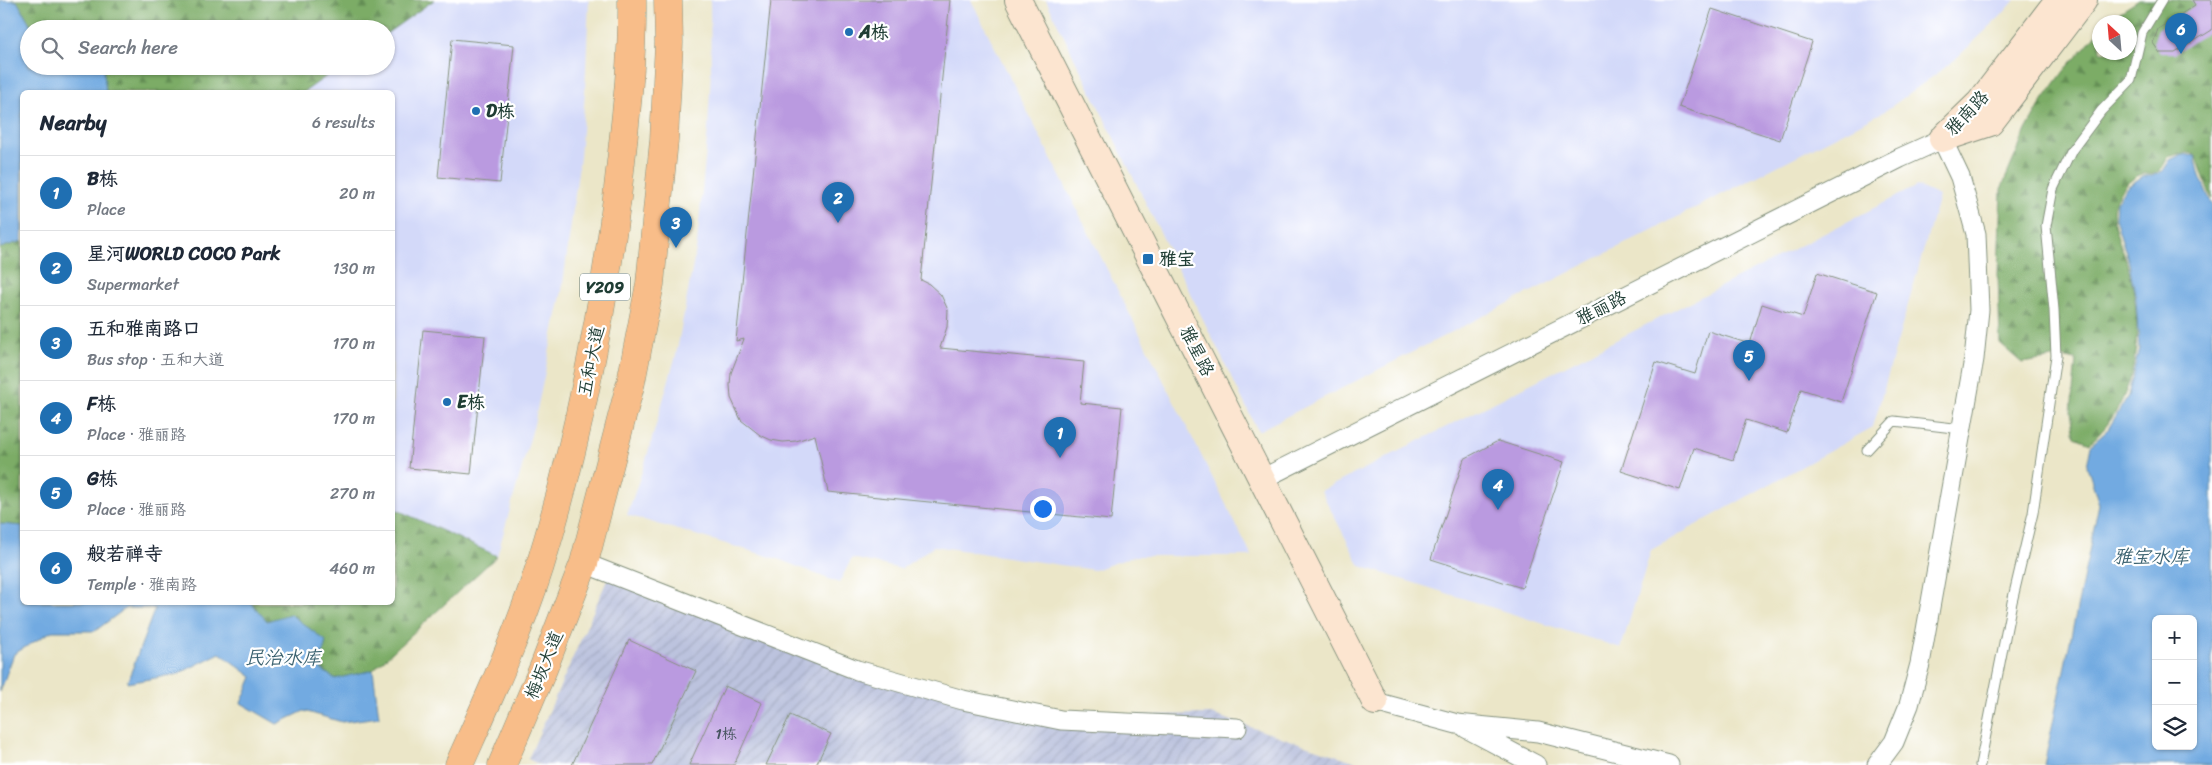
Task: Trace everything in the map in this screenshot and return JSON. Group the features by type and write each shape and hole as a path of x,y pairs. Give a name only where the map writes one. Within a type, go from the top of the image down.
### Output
{"main road":[{"name":"五和大道","path":"459,765 502,668 539,568 567,472 589,374 607,277 621,159 632,38 632,0"},
{"name":"Y209","path":"584,563 630,382 650,284 664,140 669,43 668,0"},
{"name":"梅坂大道","path":"505,764 584,563"}],"street":[{"name":"雅星路","path":"1018,0 1375,702"},
{"name":"雅南路","path":"1942,138 1990,124 2071,2"},
{"path":"1877,765 1894,742 1910,705 1920,664 1974,359 1979,310 1976,234 1960,177 1942,138"},
{"name":"雅丽路","path":"1262,478 1942,138"},
{"path":"584,563 858,670 964,700 1061,720 1237,728"},
{"path":"1375,702 1458,724 1538,732 1669,765"},
{"path":"1458,724 1536,765"}],"lane":[{"path":"1980,765 2012,602 2033,512 2056,356 2054,310 2046,226 2052,189 2072,150 2100,112 2131,80 2142,33 2162,0"},
{"path":"1867,450 1894,421 1962,429"}],"shaded area":[{"path":"434,0 589,0 580,157 562,291 534,424 497,556 395,509 395,90 307,90 328,75 395,75 395,28"},
{"path":"710,0 971,0 1252,556 1135,556 1094,570 934,546 901,569 852,558 839,583 778,559 627,515 645,463 676,355 697,244 708,129 711,70"},
{"path":"1046,0 2015,0 2001,16 1950,64 1885,111 1258,431"},
{"path":"1917,186 1939,196 1873,427 1651,550 1621,648 1360,566 1321,491"},
{"path":"608,578 1014,717 1211,714 1366,765 540,765 528,759"}],"green space":[{"path":"12,0 434,0 395,28 395,20 28,20 17,1"},
{"path":"2139,0 2212,0 2212,199 2195,155 2185,153 2168,157 2156,173 2142,174 2133,178 2118,195 2114,204 2114,219 2133,287 2137,335 2129,383 2120,405 2107,425 2090,443 2075,437 2071,412 2076,360 2060,357 2022,363 2000,344 1998,274 2001,189 2026,130 2043,100 2064,71 2092,39 2092,60 2137,60 2137,15 2116,15"},
{"path":"104,75 328,75 307,90 106,90"},
{"path":"20,242 20,526 0,524 0,248"},
{"path":"395,509 497,556 373,670 335,680 267,621 252,605 395,605"}],"water":[{"path":"0,0 17,1 28,20 20,20 20,75 104,75 106,90 20,90 20,242 0,248"},
{"name":"雅宝水库","path":"2182,154 2195,156 2200,176 2212,205 2212,765 2044,765 2099,504 2087,466 2091,445 2107,431 2128,396 2139,348 2136,299 2129,263 2115,218 2116,202 2127,187 2143,176 2152,176 2163,171 2170,160"},
{"name":"民治水库","path":"0,524 20,526 20,605 253,605 267,621 290,614 326,641 319,668 335,679 373,670 379,717 342,722 304,711 277,724 241,703 252,677 220,653 178,674 127,683 155,608 126,608 95,631 52,631 14,654 0,692"}],"building":[{"path":"771,0 950,0 921,280 929,284 941,295 948,310 947,327 940,348 1084,362 1080,403 1122,407 1111,520 828,492 815,435 796,441 783,442 771,440 760,435 741,420 731,398 730,385 731,373 744,339 736,341"},
{"path":"2192,0 2212,0 2212,30 2175,53 2160,53 2153,43 2158,29 2195,5"},
{"path":"1712,9 1812,42 1780,140 1679,107"},
{"name":"D栋","path":"452,39 514,45 500,183 438,177"},
{"path":"1817,273 1877,292 1841,402 1801,389 1787,433 1746,420 1733,460 1694,448 1680,490 1621,471 1656,362 1695,374 1708,331 1750,344 1762,304 1803,317"},
{"name":"E栋","path":"423,330 485,336 471,474 409,468"},
{"path":"1498,441 1564,462 1522,588 1431,559 1464,459"},
{"path":"629,640 696,671 652,765 572,765"},
{"path":"725,686 762,703 734,765 689,765"},
{"path":"790,715 831,734 816,765 766,765"}],"place":[{"name":"A栋","path":"849,32"},
{"name":"般若禅寺","path":"2181,54"},
{"name":"D栋","path":"476,111"},
{"name":"星河WORLD COCO Park","path":"838,223"},
{"name":"五和雅南路口","path":"676,248"},
{"name":"雅宝","path":"1148,259"},
{"name":"G栋","path":"1749,381"},
{"name":"E栋","path":"447,402"},
{"name":"B栋","path":"1060,458"},
{"name":"F栋","path":"1498,510"}]}
